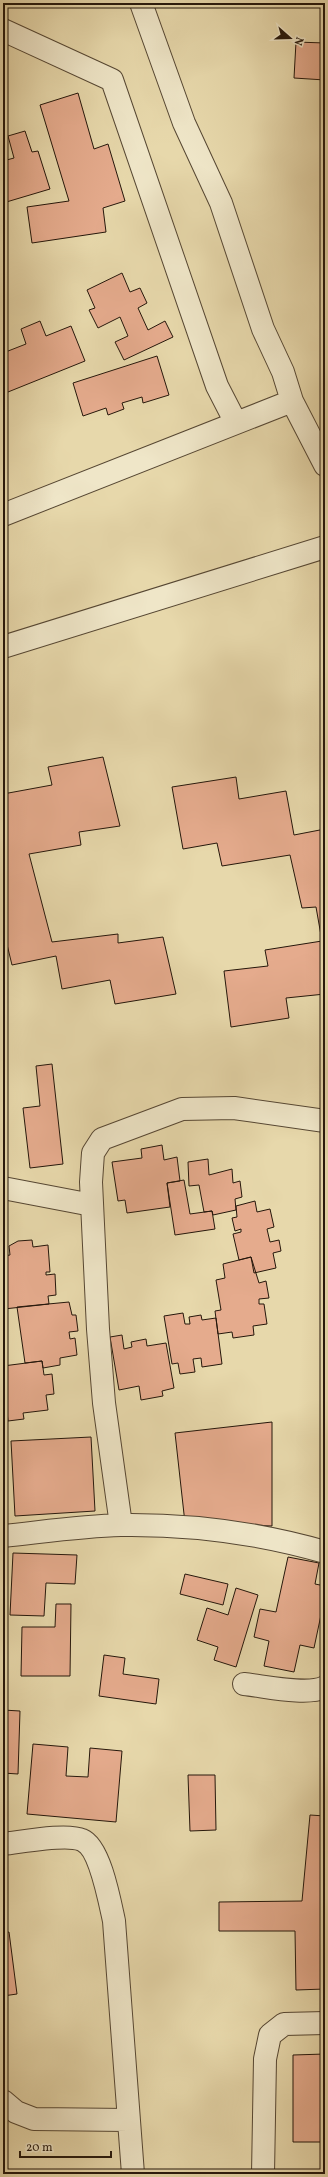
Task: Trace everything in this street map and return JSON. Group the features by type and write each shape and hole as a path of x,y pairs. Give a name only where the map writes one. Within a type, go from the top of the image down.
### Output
{"street":[{"path":"141,3 184,123 221,203 263,329 284,372 292,401 325,465"},
{"path":"3,30 112,80 217,386 236,423"},
{"path":"3,516 292,401"},
{"path":"3,647 325,547"},
{"path":"121,1525 104,1403 98,1329 92,1205 93,1153 102,1139 182,1109 234,1108 325,1121"},
{"path":"3,1188 92,1205"},
{"path":"3,1536 121,1525 242,1532 325,1552"},
{"path":"244,1684 308,1690 320,1689 325,1686"},
{"path":"3,1844 71,1837 84,1840 92,1849 109,1898 114,1921 133,2174"},
{"path":"263,2174 265,2059 270,2035 284,2024 325,2023"},
{"path":"3,2102 16,2112 34,2118 128,2120"}],"building":[{"path":"296,42 325,43 325,80 294,78"},
{"path":"78,93 94,149 108,144 125,201 103,208 106,232 32,243 27,207 69,201 40,105"},
{"path":"25,131 32,152 38,151 50,189 3,203 3,161 14,158 8,136"},
{"path":"122,273 130,292 140,288 147,303 138,308 148,330 165,321 173,337 124,360 115,342 128,336 120,317 98,328 89,310 95,308 87,290"},
{"path":"40,321 46,336 71,326 85,361 3,394 3,353 26,344 21,329"},
{"path":"157,356 169,395 143,403 142,397 122,403 124,409 108,415 106,408 83,416 73,383"},
{"path":"103,757 120,826 79,832 81,845 29,854 52,942 118,934 118,943 163,937 176,994 115,1004 110,980 62,989 56,956 12,965 3,928 3,794 52,785 48,767"},
{"path":"236,777 239,799 286,791 294,835 325,829 325,994 286,998 289,1018 231,1027 224,971 268,966 265,950 322,941 316,907 302,908 290,855 222,866 217,843 183,849 172,787"},
{"path":"52,1064 63,1164 30,1168 23,1108 40,1106 36,1066"},
{"path":"162,1145 164,1160 177,1157 180,1181 167,1183 170,1207 127,1213 125,1200 118,1201 112,1162 142,1158 141,1149"},
{"path":"208,1159 209,1175 232,1169 233,1183 240,1181 242,1197 235,1199 236,1210 213,1215 212,1211 204,1212 199,1185 189,1186 188,1162"},
{"path":"184,1180 190,1214 212,1211 215,1229 175,1235 167,1183"},
{"path":"255,1201 257,1212 270,1209 274,1227 267,1229 270,1242 279,1240 281,1251 273,1253 276,1268 254,1273 251,1257 239,1260 233,1234 241,1232 241,1229 235,1231 232,1218 237,1217 236,1206"},
{"path":"32,1240 33,1247 48,1245 50,1272 46,1272 46,1275 55,1274 56,1295 48,1296 49,1304 4,1309 3,1256 10,1255 9,1246 18,1241"},
{"path":"251,1257 259,1283 266,1281 269,1298 259,1299 259,1304 264,1304 267,1324 253,1326 254,1335 233,1338 232,1332 218,1334 215,1311 221,1310 216,1280 225,1278 223,1264"},
{"path":"69,1302 72,1315 76,1315 78,1331 69,1332 70,1339 75,1338 77,1355 60,1358 60,1365 43,1368 42,1361 25,1363 17,1307"},
{"path":"183,1313 185,1324 190,1324 189,1317 201,1315 202,1320 216,1318 222,1364 202,1367 201,1358 193,1359 195,1372 180,1374 178,1363 172,1364 164,1316"},
{"path":"122,1335 124,1349 132,1347 131,1342 146,1339 147,1346 166,1343 174,1388 162,1391 163,1396 141,1400 139,1386 119,1390 110,1337"},
{"path":"42,1361 44,1375 52,1374 54,1394 46,1395 48,1410 23,1413 24,1419 8,1421 7,1411 3,1412 3,1366"},
{"path":"272,1422 272,1526 185,1523 175,1433"},
{"path":"91,1437 95,1511 15,1516 11,1441"},
{"path":"13,1553 77,1555 75,1584 46,1583 44,1616 10,1615"},
{"path":"288,1557 319,1563 315,1584 325,1586 325,1596 314,1648 300,1645 294,1672 264,1666 269,1641 254,1637 260,1609 276,1612"},
{"path":"185,1574 228,1584 223,1605 180,1594"},
{"path":"236,1588 258,1595 236,1667 214,1660 218,1647 197,1640 207,1608 228,1615"},
{"path":"56,1604 71,1604 70,1676 21,1676 22,1627 55,1627"},
{"path":"104,1655 125,1658 123,1674 159,1679 156,1704 99,1696"},
{"path":"3,1710 20,1711 18,1774 3,1773"},
{"path":"33,1744 68,1747 66,1776 88,1777 90,1748 122,1751 116,1822 27,1814"},
{"path":"188,1775 215,1775 216,1830 190,1831"},
{"path":"310,1815 325,1816 325,1885 321,1926 325,1925 325,1989 296,1990 295,1931 219,1931 219,1902 302,1901"},
{"path":"9,1932 17,1994 3,1996 3,1933"},
{"path":"325,2054 325,2142 293,2142 293,2055"}]}
